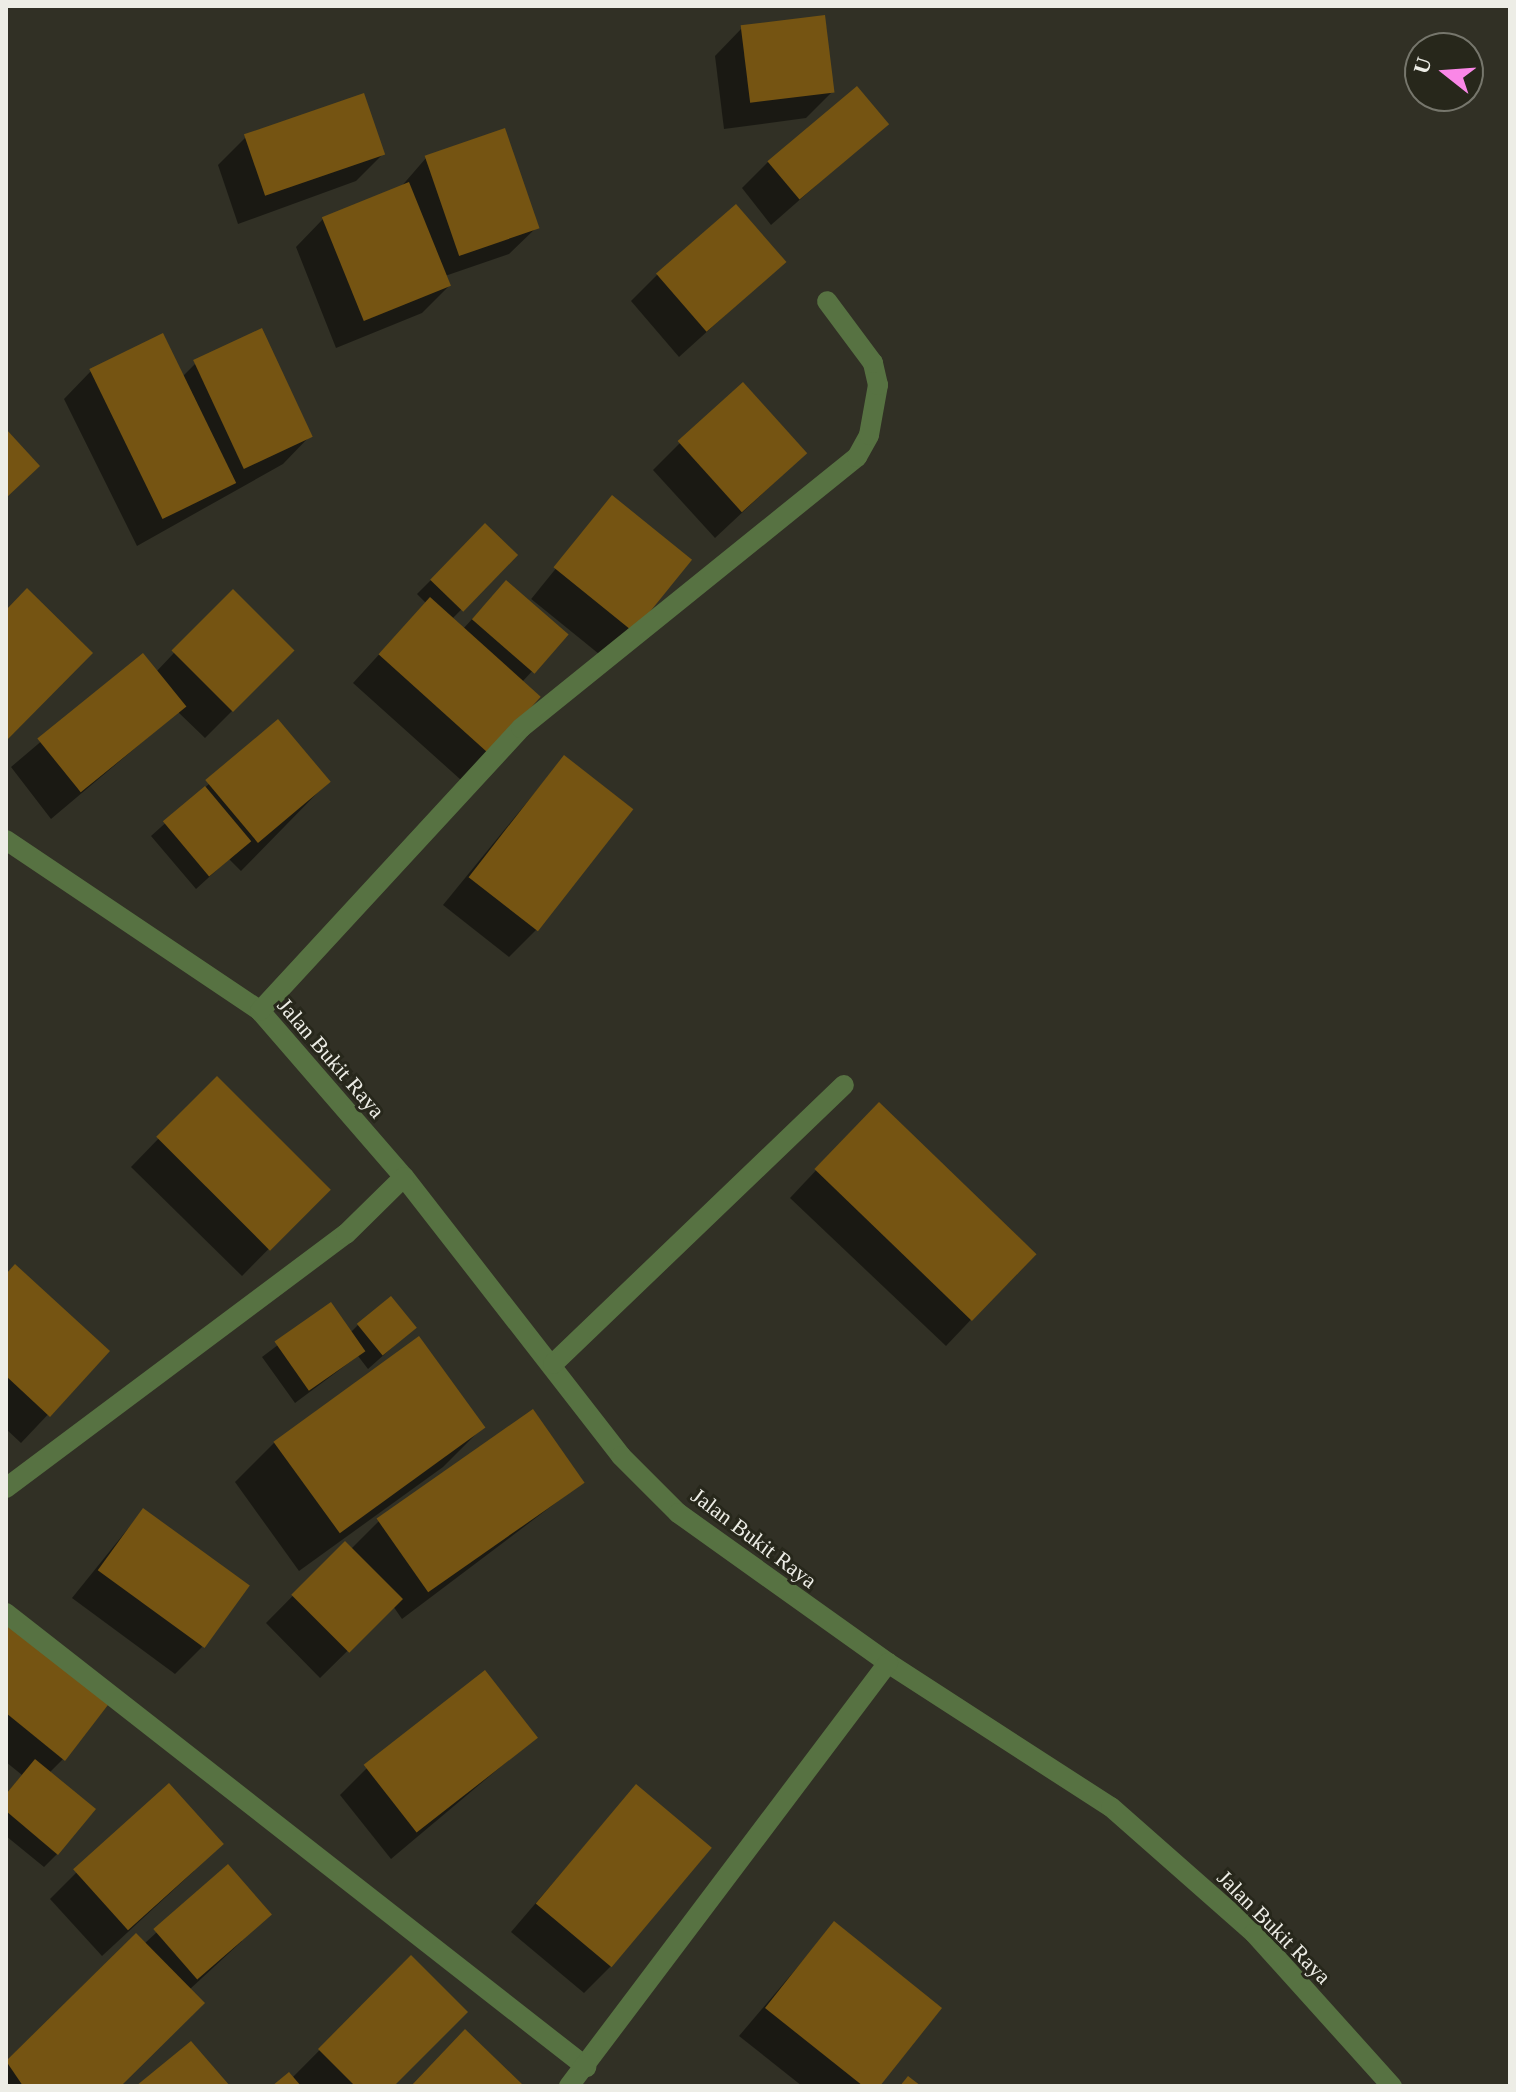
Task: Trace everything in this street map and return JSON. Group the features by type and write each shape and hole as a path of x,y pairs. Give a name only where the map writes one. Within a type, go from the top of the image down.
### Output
{"street":[{"path":"260,1011 521,728 857,457 869,435 878,385 873,363 827,301"},
{"name":"Jalan Bukit Raya","path":"6,840 260,1011 404,1177 553,1364 621,1456 678,1513 888,1663 1111,1807 1254,1933 1392,2086"},
{"path":"553,1364 844,1085"},
{"path":"6,1488 346,1234 404,1177"},
{"path":"6,1613 586,2067"},
{"path":"569,2086 888,1663"}],"building":[{"path":"825,15 835,92 750,103 741,25"},
{"path":"857,86 889,124 800,200 767,161"},
{"path":"364,93 385,154 265,196 244,134"},
{"path":"505,128 540,228 459,256 425,156"},
{"path":"409,182 451,286 364,321 322,217"},
{"path":"736,204 787,262 707,332 656,274"},
{"path":"262,328 313,437 244,469 193,360"},
{"path":"163,333 236,483 163,519 89,369"},
{"path":"743,382 807,453 742,512 678,441"},
{"path":"6,429 40,466 6,498"},
{"path":"612,495 692,560 634,632 553,567"},
{"path":"485,523 518,555 463,612 430,580"},
{"path":"506,580 569,634 535,674 472,619"},
{"path":"27,588 93,653 6,741 6,610"},
{"path":"233,589 295,651 233,712 171,651"},
{"path":"430,597 541,697 489,754 378,654"},
{"path":"143,653 186,707 81,792 37,739"},
{"path":"278,719 331,782 258,843 205,780"},
{"path":"564,755 633,809 538,931 469,877"},
{"path":"205,786 251,841 209,877 163,821"},
{"path":"217,1076 331,1190 270,1251 156,1137"},
{"path":"879,1102 1037,1254 972,1321 814,1169"},
{"path":"15,1264 110,1351 50,1417 6,1376 6,1274"},
{"path":"391,1296 417,1328 383,1356 357,1324"},
{"path":"331,1302 365,1351 309,1391 274,1342"},
{"path":"419,1336 485,1427 340,1533 273,1442"},
{"path":"533,1409 585,1483 428,1592 377,1519"},
{"path":"143,1508 250,1586 205,1648 98,1570"},
{"path":"345,1541 403,1599 349,1653 291,1595"},
{"path":"6,1616 111,1701 65,1761 6,1713"},
{"path":"485,1670 538,1738 417,1833 364,1765"},
{"path":"35,1759 96,1809 58,1855 6,1811 6,1794"},
{"path":"169,1783 224,1844 128,1930 73,1869"},
{"path":"636,1784 712,1848 612,1967 536,1904"},
{"path":"228,1864 272,1915 197,1980 153,1929"},
{"path":"834,1921 942,2008 880,2086 863,2086 765,2008"},
{"path":"136,1933 205,2003 121,2086 23,2086 6,2061"},
{"path":"411,1955 468,2012 394,2086 355,2086 318,2049"},
{"path":"465,2029 524,2086 411,2086"},
{"path":"191,2041 230,2086 136,2086"},
{"path":"289,2072 301,2086 272,2086"},
{"path":"908,2076 921,2086 900,2086"}]}
